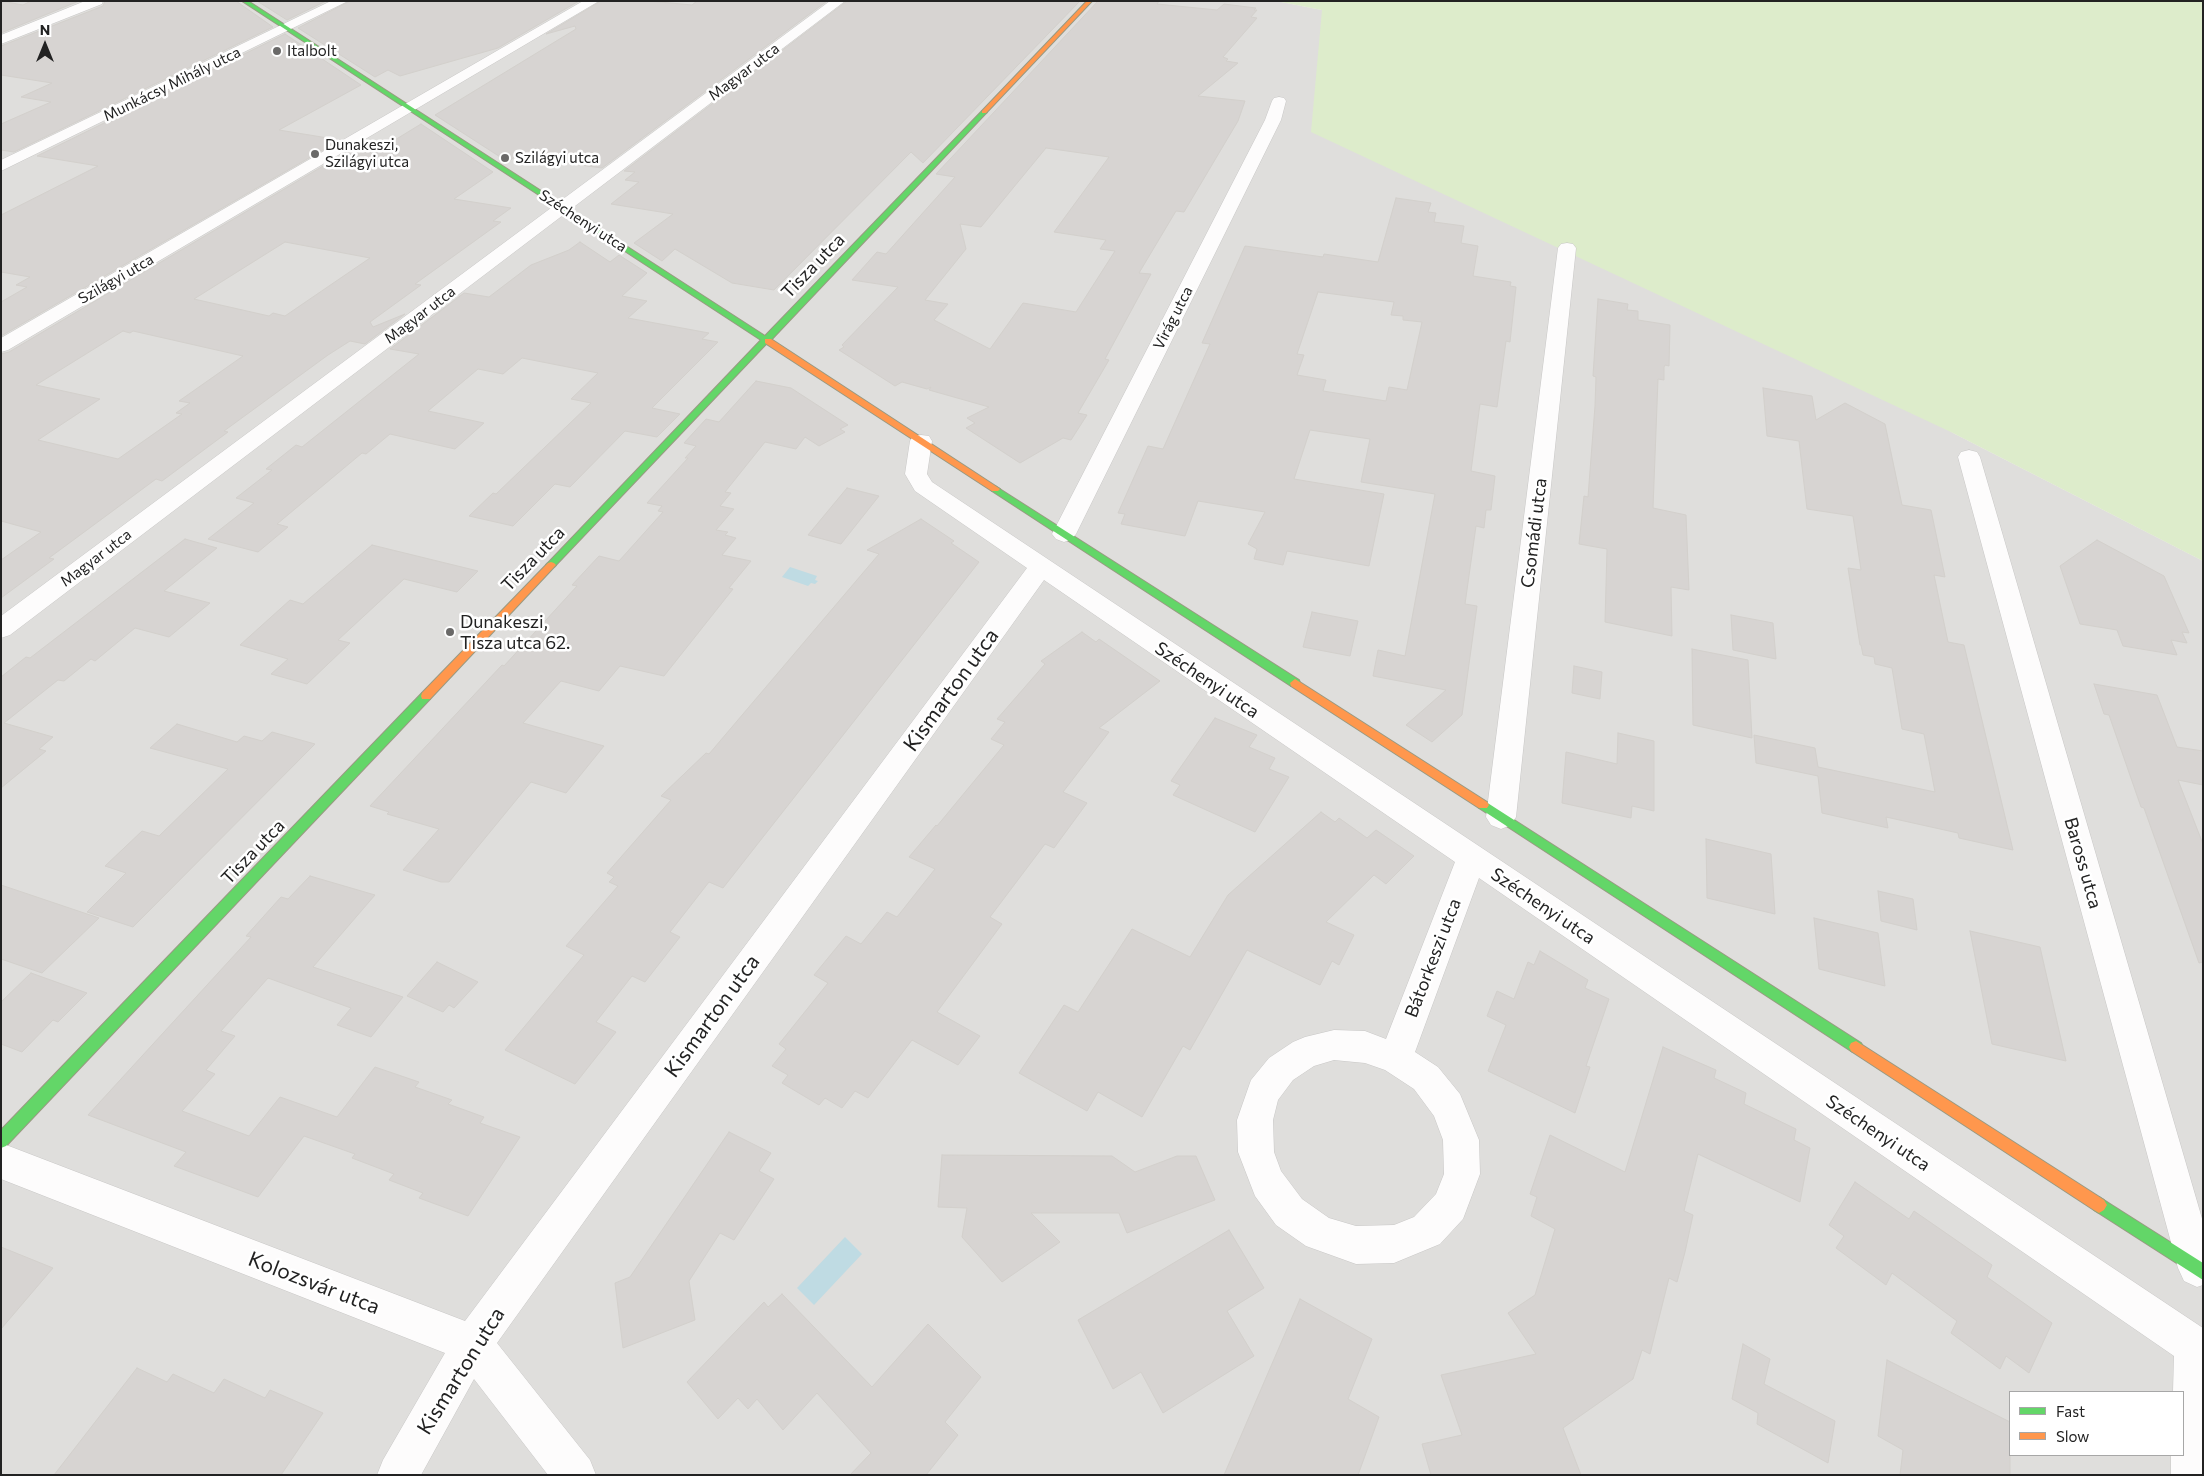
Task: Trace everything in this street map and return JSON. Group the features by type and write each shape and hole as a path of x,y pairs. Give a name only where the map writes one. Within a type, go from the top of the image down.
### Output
{"street":[{"path":"1,40 97,1"},
{"name":"Széchenyi utca","path":"244,1 2200,1270"},
{"name":"Munkácsy Mihály utca","path":"1,166 342,1"},
{"name":"Szilágyi utca","path":"1,346 593,1"},
{"name":"Magyar utca","path":"1,629 839,1"},
{"name":"Tisza utca","path":"1,1141 1090,1"},
{"name":"Virág utca","path":"1064,534 1273,120 1279,101"},
{"name":"Csomádi utca","path":"1501,817 1567,248"},
{"name":"Széchenyi utca","path":"921,441 916,474 923,486 1041,568 2198,1349"},
{"name":"Baross utca","path":"1969,457 2200,1270"},
{"name":"Kismarton utca","path":"398,1475 472,1344 1041,568"},
{"name":"Bátorkeszi utca","path":"1396,1058 1471,858"},
{"path":"1334,1045 1365,1047 1396,1058 1426,1078 1448,1106 1461,1140 1462,1174 1450,1206 1427,1231 1394,1244 1356,1245 1318,1233 1289,1212 1268,1183 1256,1152 1255,1120 1263,1092 1281,1068 1305,1053 1334,1045"},
{"name":"Kolozsvár utca","path":"1,1161 472,1344"},
{"path":"472,1344 575,1475"},
{"path":"2192,1475 2198,1349"}],"shaded area":[{"path":"1,1 1276,1 1322,10 1953,433 2203,561 2203,1475 1,1475"}],"green space":[{"path":"1276,1 2203,1 2203,561 1953,433 1311,132 1322,10"}],"water":[{"path":"790,567 817,576 815,580 818,581 808,586 782,577"},
{"path":"845,1237 862,1254 814,1305 797,1288"}],"building":[{"path":"1,1 23,5 31,1 79,1 1,33"},
{"path":"105,1 236,1 273,27 14,152 1,150 1,124 51,102 21,97 52,83 1,75 1,46 103,6"},
{"path":"257,1 326,1 287,20"},
{"path":"350,1 579,1 498,48 400,76 388,70 375,77 298,28"},
{"path":"601,1 649,1 692,5 697,1 827,1 602,168 516,156 508,162 435,115 576,29 575,26 546,34"},
{"path":"847,1 1080,1 923,163 911,152 774,290 732,283 675,249 662,261 634,243 673,214 611,204 639,182 625,180 635,172 624,171"},
{"path":"1098,1 1159,1 1157,4 1217,10 1224,4 1256,8 1254,10 1257,10 1251,17 1257,18 1223,57 1228,59 1226,61 1238,63 1198,96 1245,101 1238,121 1184,212 1176,211 1139,273 1151,274 1105,359 1109,360 1078,413 1087,415 1071,440 1063,438 1020,463 966,428 975,423 967,418 989,407 929,390 931,387 927,389 902,382 895,386 839,350 844,347 842,345 898,287 852,280 877,252 886,254 955,177 936,174","holes":["1046,148 1109,157 1054,232 1106,240 1100,249 1115,251 1076,312 1023,303 990,349 934,320 948,304 925,300 966,249 960,224 981,227"]},
{"path":"285,34 361,85 279,130 340,140 1,336 1,302 27,287 16,285 30,277 1,272 1,215 98,166 37,156"},
{"path":"421,124 493,172 454,199 511,208 493,221 501,222 415,284 421,285 370,322 373,327 405,314 365,344 350,341 328,355 224,431 228,432 162,481 156,479 49,558 54,559 1,598 1,560 41,532 1,521 1,354 9,352 362,143 385,146","holes":["285,242 370,258 285,316 273,313 269,316 194,299","123,331 130,333 133,331 243,356 179,401 190,403 176,413 182,414 118,459 38,440 100,399 36,385"]},
{"path":"1396,198 1431,203 1428,212 1436,213 1434,222 1464,226 1461,243 1478,246 1473,276 1511,282 1510,286 1516,287 1510,342 1506,341 1497,407 1480,404 1471,471 1495,476 1491,510 1486,510 1484,528 1476,526 1465,604 1477,606 1462,715 1432,742 1406,725 1446,690 1373,676 1378,650 1405,656 1435,494 1361,482 1370,439 1310,430 1294,479 1384,494 1369,566 1287,551 1283,565 1254,559 1257,549 1248,544 1265,512 1198,501 1185,536 1121,524 1125,514 1118,513 1148,446 1163,449 1210,344 1202,343 1245,246 1323,257 1324,254 1378,262","holes":["1318,292 1394,302 1391,315 1403,316 1403,320 1422,322 1407,390 1389,387 1386,401 1323,391 1326,380 1297,375 1304,355 1297,354"]},
{"path":"580,242 610,262 619,255 647,273 622,296 647,301 628,318 709,333 702,339 718,342 652,408 680,414 657,437 625,431 570,487 555,484 513,526 469,516 493,493 496,494 591,403 571,399 598,373 522,358 503,374 478,369 428,411 484,423 455,449 390,434 366,454 362,453 277,524 288,527 258,552 208,539 254,503 236,498 272,470 266,469 296,445 302,447 419,354 390,349 464,293 489,297 531,265 569,250"},
{"path":"1598,299 1628,304 1627,310 1638,311 1638,320 1670,325 1669,366 1665,365 1664,367 1664,380 1658,379 1653,508 1686,515 1689,590 1671,587 1672,636 1605,622 1607,549 1579,544 1584,496 1588,497 1595,406 1596,377 1593,376"},
{"path":"756,381 791,388 848,425 840,429 845,432 819,446 805,437 796,449 765,442 725,492 731,493 720,506 734,509 716,530 728,532 725,535 736,538 722,555 751,561 729,588 733,589 664,676 620,666 599,691 561,681 523,723 604,746 566,793 531,782 449,882 441,882 403,870 439,829 387,814 389,812 370,806 502,665 504,666 577,586 572,585 599,556 619,561 663,512 658,511 662,506 647,503 688,458 685,458 696,446 684,443 706,419 719,422"},
{"path":"1763,388 1812,396 1816,420 1845,403 1885,424 1902,505 1931,510 1945,577 1934,575 1948,642 1964,645 2013,850 1959,838 1958,833 1886,817 1888,828 1822,813 1818,776 1756,763 1754,735 1815,748 1818,767 1935,792 1924,734 1902,729 1892,668 1875,664 1874,657 1863,655 1860,645 1848,568 1861,570 1853,516 1807,509 1799,441 1767,436"},
{"path":"847,488 879,496 841,544 808,535"},
{"path":"921,519 954,541 951,543 979,562 723,888 709,882 670,932 680,937 645,982 632,976 596,1022 616,1032 575,1084 505,1050 584,955 566,946 618,886 609,882 614,877 607,873 671,800 661,796 706,753 709,754 879,554 867,550"},
{"path":"185,539 217,548 164,591 210,603 169,637 135,628 95,661 91,659 64,681 58,680 4,723 53,737 39,749 46,751 1,788 1,677 26,657 30,658"},
{"path":"2097,540 2164,576 2189,633 2182,632 2187,643 2171,640 2177,655 2123,646 2117,630 2080,624 2060,566"},
{"path":"372,545 478,571 457,592 404,579 338,640 350,643 307,684 271,674 288,659 240,645 290,600 303,604"},
{"path":"1312,612 1358,621 1350,656 1303,647"},
{"path":"1731,615 1773,623 1776,659 1733,650"},
{"path":"1082,632 1096,642 1099,639 1160,681 1099,728 1109,732 1063,792 1087,803 1054,848 1045,844 990,917 1002,924 937,1012 980,1036 958,1065 912,1040 868,1098 855,1091 842,1108 825,1098 819,1105 782,1083 788,1075 772,1066 786,1049 779,1044 828,983 814,975 846,936 861,944 887,912 897,917 935,869 909,857 1004,745 991,739 1005,722 997,719 1045,664 1041,661"},
{"path":"1692,649 1748,660 1752,738 1693,725"},
{"path":"1574,666 1602,672 1600,699 1572,693"},
{"path":"2094,684 2157,695 2177,747 2203,751 2203,785 2178,780 2203,844 2203,962 2199,963 2109,715 2104,714"},
{"path":"1215,718 1257,735 1249,747 1275,758 1269,769 1289,777 1255,832 1173,795 1180,785 1171,781"},
{"path":"177,724 237,742 244,736 262,741 272,732 315,744 133,927 87,912 126,873 105,866 142,831 159,836 228,769 150,748"},
{"path":"1618,733 1654,741 1654,811 1632,806 1631,818 1562,803 1566,752 1617,764"},
{"path":"1321,812 1335,822 1339,818 1367,838 1376,830 1414,856 1386,884 1374,875 1326,922 1354,935 1339,965 1332,961 1320,985 1247,950 1190,1050 1183,1046 1142,1117 1098,1092 1087,1111 1019,1073 1064,1005 1078,1012 1132,929 1190,957 1228,895"},
{"path":"1706,839 1771,854 1775,914 1707,898"},
{"path":"310,876 375,895 313,967 403,997 371,1037 337,1025 351,1008 268,978 221,1031 235,1036 206,1070 215,1074 182,1111 249,1136 280,1097 337,1117 375,1067 419,1082 415,1087 452,1100 448,1104 484,1117 480,1123 520,1137 468,1216 419,1198 423,1193 389,1180 394,1174 352,1158 355,1154 304,1136 258,1197 174,1166 186,1152 88,1115 251,937 246,936 281,897 288,899"},
{"path":"1,885 99,918 42,973 1,959"},
{"path":"1878,891 1913,899 1917,930 1881,921"},
{"path":"1814,918 1878,933 1885,986 1819,969"},
{"path":"1970,931 2040,947 2066,1061 1992,1044"},
{"path":"1540,951 1588,980 1585,988 1609,999 1586,1066 1590,1067 1575,1113 1488,1071 1506,1025 1487,1016 1497,991 1514,999 1528,962 1534,965"},
{"path":"437,962 478,982 454,1008 449,1005 443,1012 407,996"},
{"path":"31,973 87,993 58,1022 53,1020 22,1052 1,1044 1,1002"},
{"path":"1663,1047 1716,1070 1714,1078 1746,1093 1744,1104 1796,1129 1794,1140 1810,1148 1800,1202 1698,1154 1684,1211 1693,1215 1685,1252 1677,1282 1669,1278 1650,1354 1642,1350 1633,1379 1563,1428 1581,1475 1431,1475 1422,1444 1462,1435 1441,1375 1536,1354 1508,1313 1535,1295 1555,1229 1531,1216 1537,1197 1530,1194 1550,1135 1625,1172"},
{"path":"729,1132 771,1153 759,1171 774,1179 734,1240 720,1233 689,1281 695,1320 623,1348 615,1283 630,1277"},
{"path":"942,1155 1112,1156 1135,1172 1177,1156 1196,1156 1215,1200 1127,1233 1119,1213 1031,1213 1060,1242 1002,1282 962,1237 967,1208 938,1207"},
{"path":"1855,1182 1909,1219 1914,1211 1992,1265 1987,1277 2052,1323 2029,1373 2006,1356 2000,1369 1951,1333 1957,1321 1892,1273 1886,1285 1836,1248 1844,1236 1829,1225"},
{"path":"1229,1230 1264,1288 1227,1311 1254,1356 1163,1413 1141,1372 1113,1389 1078,1320"},
{"path":"1,1247 53,1268 1,1329"},
{"path":"782,1294 872,1387 928,1324 981,1377 945,1422 958,1435 926,1475 850,1475 871,1453 817,1393 783,1430 757,1399 748,1409 738,1398 718,1419 687,1382 764,1302 768,1307"},
{"path":"1300,1299 1372,1339 1348,1399 1379,1417 1358,1475 1224,1475"},
{"path":"1743,1344 1770,1359 1764,1384 1835,1421 1828,1463 1757,1424 1758,1413 1732,1399"},
{"path":"1887,1360 2009,1421 2010,1475 1900,1475 1903,1450 1878,1436"},
{"path":"137,1368 167,1382 173,1374 214,1393 224,1379 265,1398 270,1390 323,1413 281,1475 54,1475"}],"traffic: fast":[{"path":"244,1 768,341"},
{"path":"551,565 984,112"},
{"path":"995,489 1295,683"},
{"path":"1,1141 426,696"},
{"path":"1483,805 1856,1047"},
{"path":"2099,1205 2203,1272"}],"traffic: slow":[{"path":"984,112 1090,1"},
{"path":"768,341 995,489"},
{"path":"426,696 551,565"},
{"path":"1295,683 1483,805"},
{"path":"1856,1047 2099,1205"}],"place":[{"name":"Italbolt","path":"277,51"},
{"name":"Dunakeszi, Szilágyi utca","path":"315,154"},
{"name":"Szilágyi utca","path":"505,158"},
{"name":"Dunakeszi, Tisza utca 62.","path":"450,632"}]}
